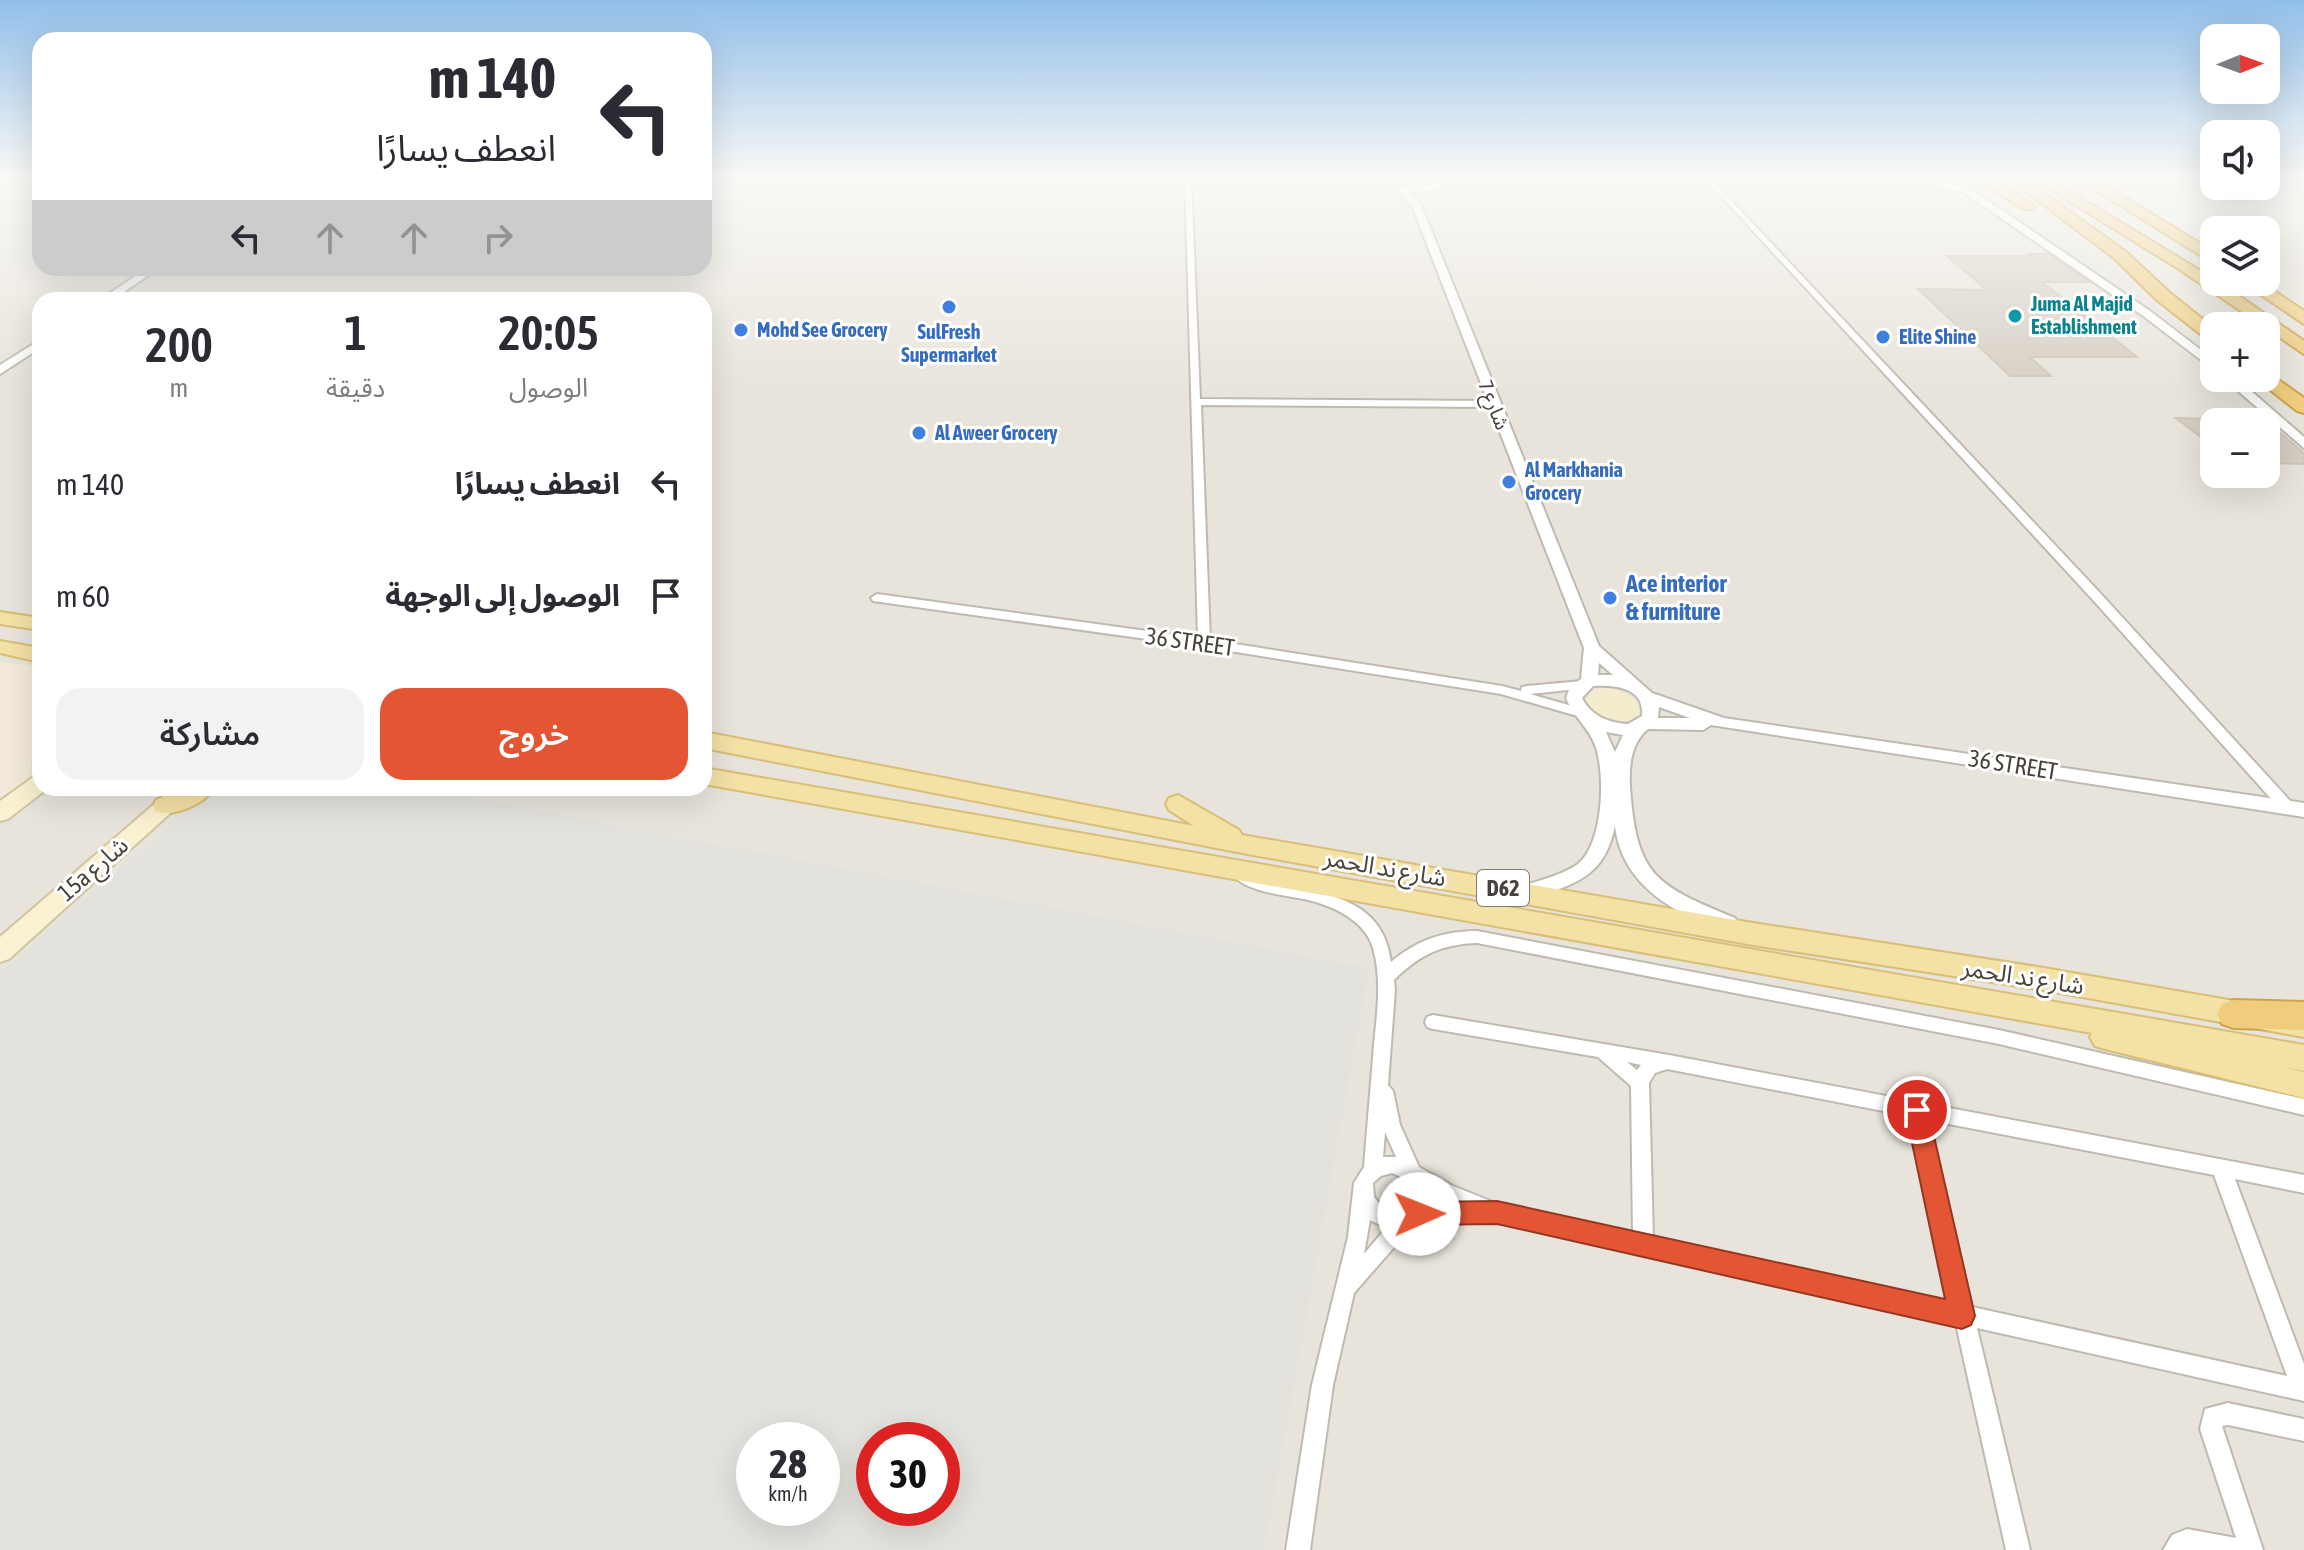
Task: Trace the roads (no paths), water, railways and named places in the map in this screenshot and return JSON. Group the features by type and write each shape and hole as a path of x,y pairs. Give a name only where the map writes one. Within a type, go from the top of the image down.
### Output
{"highway":[{"path":"2093,249 2200,325"},
{"path":"2113,249 2164,297"},
{"path":"2127,249 2207,312"},
{"path":"2154,249 2185,266 2304,349"},
{"path":"2280,291 2304,317"},
{"path":"2280,369 2304,387"},
{"path":"2280,388 2304,407"},
{"path":"2234,1014 2304,1016"}],"main road":[{"path":"0,618 32,623"},
{"path":"0,639 32,644"},
{"path":"0,647 32,653"},
{"name":"شارع ند الحمر","path":"712,742 1242,844 1753,934 2038,978 2304,1025"},
{"name":"شارع ند الحمر","path":"712,777 2304,1058"},
{"path":"0,813 32,789"},
{"name":"15a شارع","path":"0,952 172,797"},
{"path":"1178,804 1242,844"},
{"path":"1929,990 2024,1019 2304,1085"}],"street":[{"path":"1190,249 1204,643"},
{"name":"شارع 7","path":"1433,249 1592,648 1639,691"},
{"path":"1774,249 2295,808"},
{"path":"2053,249 2146,313 2200,355"},
{"path":"117,292 142,276"},
{"path":"0,370 32,348"},
{"path":"2245,392 2304,444"},
{"path":"1195,402 1494,404"},
{"name":"36 STREET","path":"877,598 1204,643 1502,690 1615,728 1643,724 1722,723 2295,808"},
{"name":"شارع 7","path":"1586,716 1574,698 1586,683 1592,648"},
{"path":"1586,683 1602,680 1639,691 1652,706 1651,715 1623,750 1620,770 1626,834 1637,865 1666,894 1686,906 1753,934"},
{"name":"36 STREET","path":"1502,690 1586,683"},
{"name":"36 STREET","path":"1639,691 1722,723"},
{"path":"1527,892 1582,871 1600,852 1605,840 1609,770 1603,744 1586,716"},
{"path":"1234,870 1259,884 1332,900 1357,914 1375,933 1381,945 1387,977 1373,1170 1363,1185 1360,1226 1320,1400 1298,1550"},
{"path":"1387,977 1403,960 1426,944 1455,937 1477,937 1999,1037 2304,1107"},
{"path":"1433,1022 1669,1062 2304,1184"},
{"path":"1598,1052 1621,1065 1640,1083"},
{"path":"1643,1246 1640,1083 1644,1071 1655,1064 1669,1062"},
{"path":"1345,1292 1373,1255 1424,1204 1425,1193 1412,1173 1391,1125 1381,1075"},
{"path":"1917,1110 2018,1550"},
{"path":"1373,1170 1392,1164 1446,1192 1497,1213 2304,1390"},
{"path":"2221,1168 2304,1390"},
{"path":"1363,1195 1378,1216 1391,1221 1497,1213"},
{"path":"2251,1550 2211,1429 2213,1417 2228,1414 2304,1430"},
{"path":"2175,1550 2180,1543 2187,1541 2236,1550"}],"place":[{"name":"SulFresh Supermarket","path":"949,307"},
{"name":"Juma Al Majid Establishment","path":"2015,316"},
{"name":"Mohd See Grocery","path":"741,330"},
{"name":"Elite Shine","path":"1883,337"},
{"name":"Al Aweer Grocery","path":"919,433"},
{"name":"Al Markhania Grocery","path":"1509,482"},
{"name":"Ace interior & furniture","path":"1610,598"}]}
